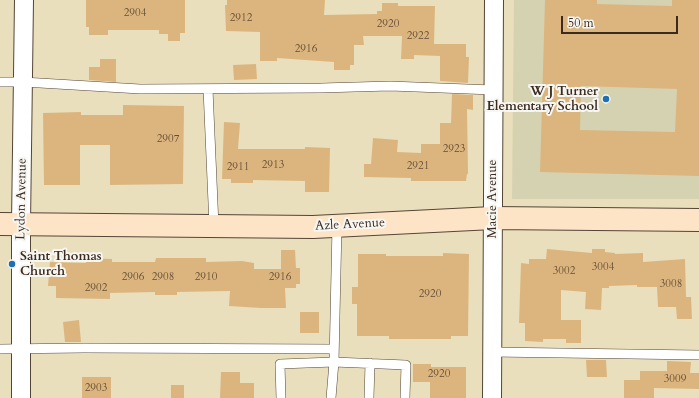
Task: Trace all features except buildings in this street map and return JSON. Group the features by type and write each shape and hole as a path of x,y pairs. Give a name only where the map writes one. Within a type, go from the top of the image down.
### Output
{"main road":[{"name":"Azle Avenue","path":"0,224 313,227 493,218 699,220"}],"street":[{"name":"Lydon Avenue","path":"21,398 21,224 24,0"},
{"name":"Macie Avenue","path":"492,398 494,0"}],"lane":[{"path":"0,82 23,82 140,90 390,86 493,90"},
{"path":"208,89 214,226"},
{"path":"331,398 334,362 337,226"},
{"path":"0,349 334,349"},
{"path":"492,352 699,355"},
{"path":"281,398 280,364 334,362 406,365 405,398"},
{"path":"369,398 370,364"}],"shaded area":[{"name":"W J Turner Elementary School","path":"514,0 699,0 699,199 512,199"}],"place":[{"name":"W J Turner Elementary School","path":"606,99"},
{"name":"Saint Thomas Church","path":"12,264"}]}
